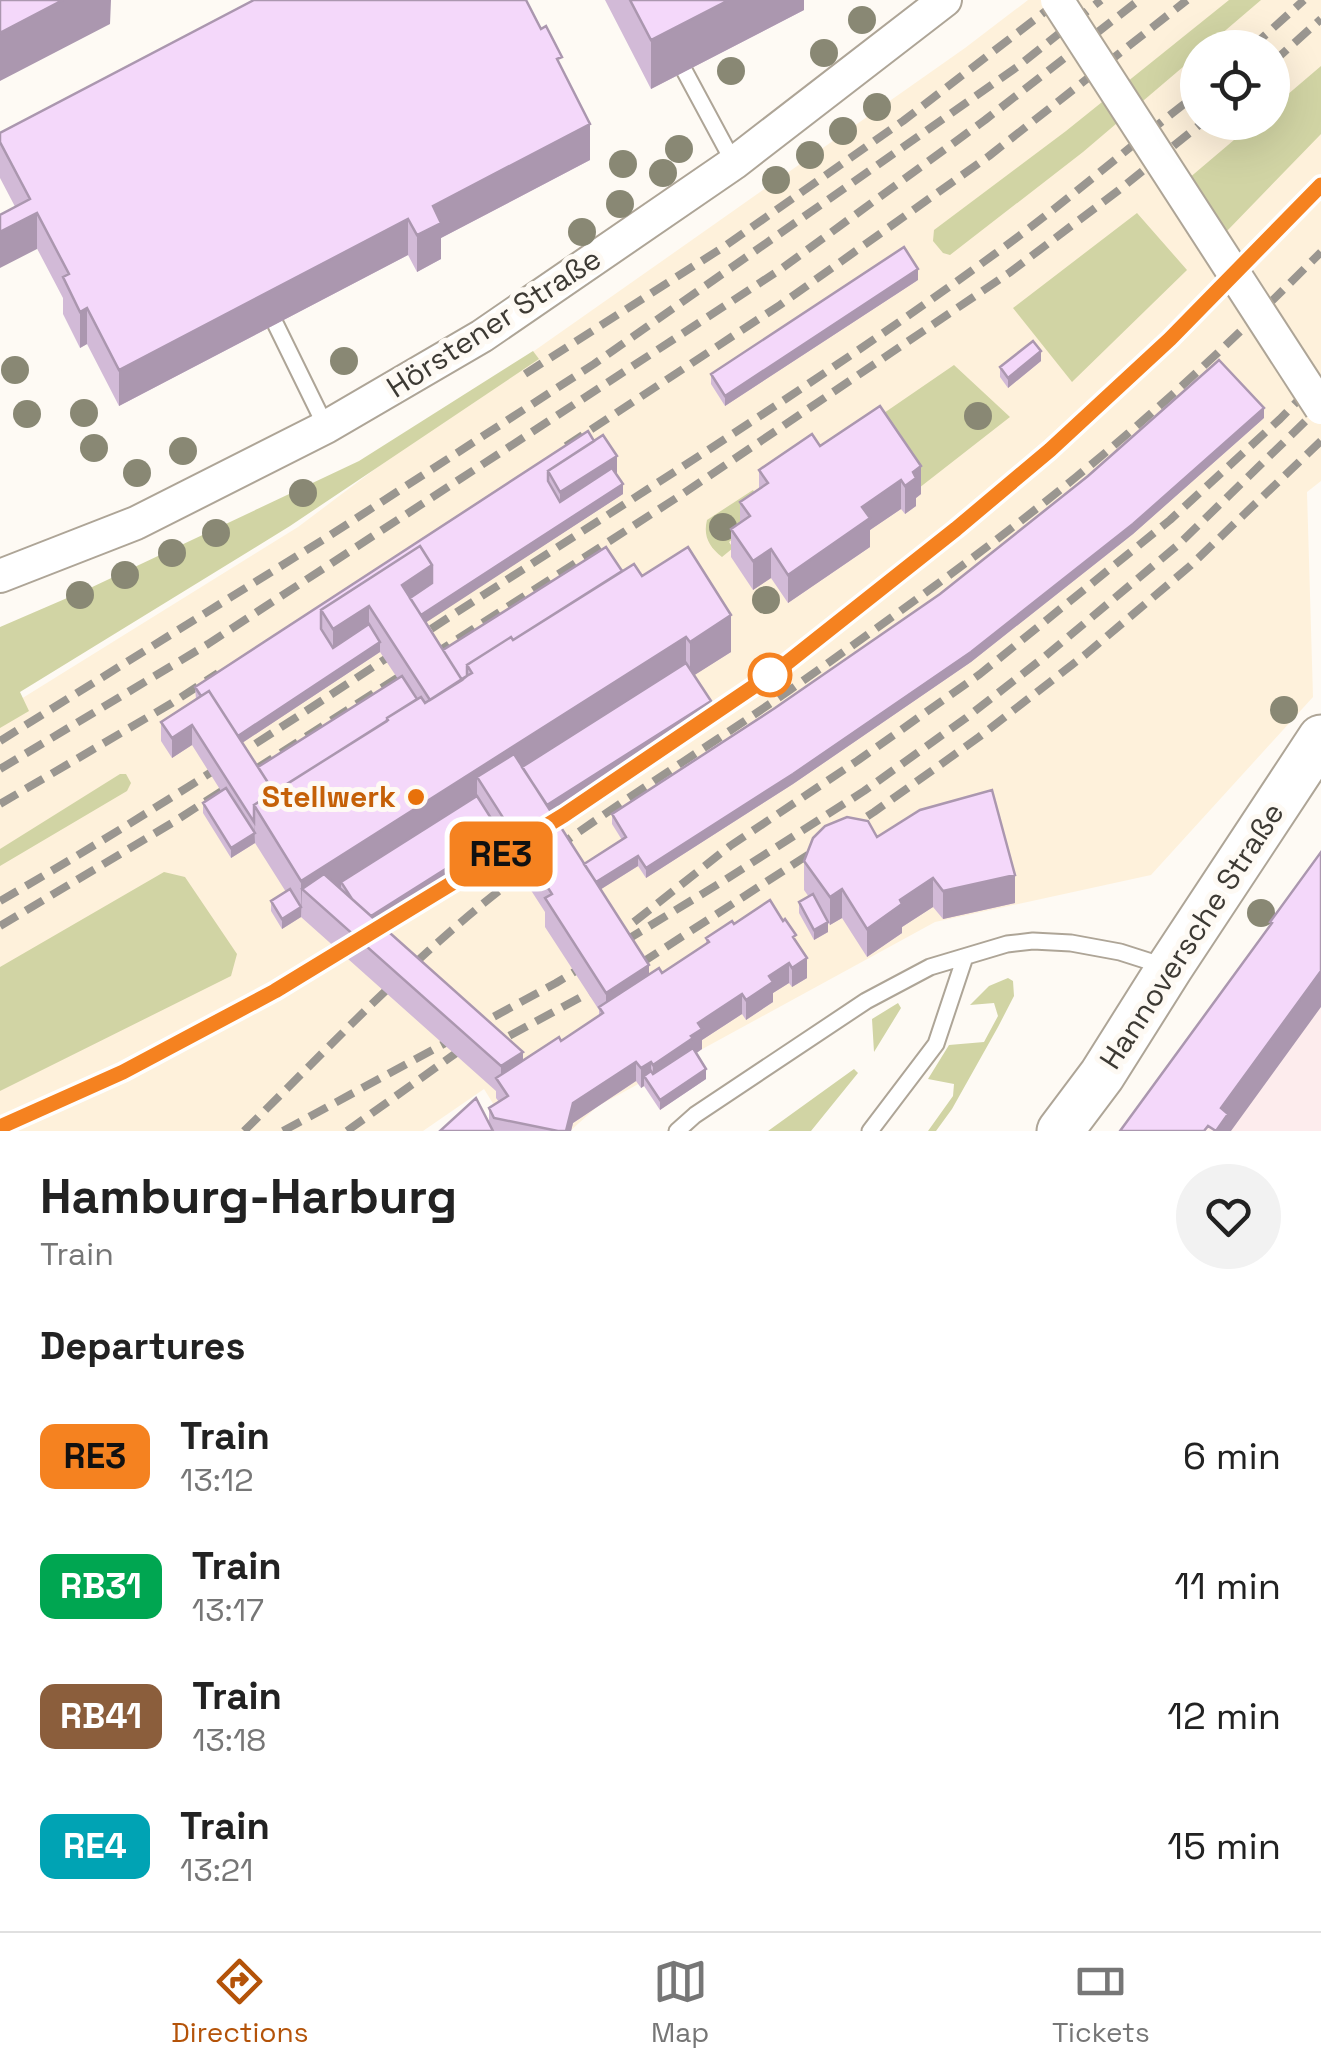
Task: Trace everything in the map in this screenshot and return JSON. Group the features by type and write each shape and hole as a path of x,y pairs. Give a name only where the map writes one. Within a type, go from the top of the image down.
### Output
{"main road":[{"name":"Hannoversche Straße","path":"1060,1131 1102,1075 1321,738"}],"street":[{"name":"Hörstener Straße","path":"0,576 136,523 326,427 482,336 734,163 946,0"},
{"path":"1057,0 1321,408"}],"lane":[{"path":"670,43 734,163"},
{"path":"276,325 326,427"},
{"path":"677,1131 695,1115 866,1002 930,967 1007,944 1056,942 1120,952 1170,968"},
{"path":"870,1131 936,1044 964,958"}],"shaded area":[{"path":"1028,0 1321,0 1321,481 1307,492 1313,697 1151,875 935,922 598,1106 570,1131 510,1131 484,1089 423,1131 0,1131 0,712 298,527 500,375"},
{"path":"1321,874 1321,1131 1145,1131"}],"green space":[{"path":"1229,0 1261,0 1226,30 1192,30"},
{"path":"1180,39 1180,69 1083,152 950,255 943,253 933,241 934,230"},
{"path":"1321,66 1321,134 1225,233 1188,179 1234,140 1290,140 1290,92"},
{"path":"1137,213 1187,270 1072,382 1013,308"},
{"path":"533,351 539,359 290,526 20,692 29,711 0,728 0,627 359,461"},
{"path":"954,365 1010,417 919,488 849,437"},
{"path":"753,490 767,511 729,542 733,548 722,557 708,541 707,520"},
{"path":"120,774 126,774 131,783 127,791 0,866 0,849"},
{"path":"164,872 185,877 237,954 231,976 0,1091 0,967"},
{"path":"1008,978 1013,981 1014,996 998,1027 952,1109 936,1131 928,1131 953,1096 954,1084 928,1079 949,1045 984,1042 998,1016 994,1003 970,1005 989,986"},
{"path":"898,1003 901,1008 874,1052 872,1019"},
{"path":"854,1069 858,1073 811,1131 768,1131"}],"building":[{"path":"0,0 63,0 0,33"},
{"path":"254,0 526,0 541,29 546,26 562,57 557,59 590,124 433,206 441,223 417,235 408,219 119,370 87,308 80,312 63,277 69,274 37,213 0,232 0,215 30,199 0,142 0,133"},
{"path":"630,0 729,0 651,40"},
{"path":"904,247 918,269 725,396 711,374"},
{"path":"1033,341 1041,351 1008,378 1000,367"},
{"path":"1219,360 1264,408 1133,524 971,652 793,774 646,868 638,856 596,882 584,864 626,837 612,814 940,594 1088,476"},
{"path":"880,406 921,466 913,472 916,478 905,486 901,480 862,507 870,518 788,575 771,549 753,561 731,529 750,516 740,502 768,483 759,470 812,434 820,446"},
{"path":"588,431 594,441 548,471 548,481 560,502 612,468 623,484 421,615 410,598 432,583 432,565 420,546 321,610 321,629 333,648 369,624 380,642 238,736 209,691 201,696 195,687"},
{"path":"603,435 617,456 560,492 548,471"},
{"path":"420,546 432,565 402,585 462,680 430,700 369,606 333,629 321,610"},
{"path":"606,547 622,571 467,665 467,676 462,680 443,650"},
{"path":"688,547 731,615 690,642 686,637 301,881 254,805 421,697 425,703 472,673 467,665 511,637 513,640 634,564 642,576"},
{"path":"686,663 711,701 547,805 522,767"},
{"path":"402,676 417,699 274,792 258,767"},
{"path":"209,691 274,792 254,805 254,822 192,725 172,738 161,722"},
{"path":"514,754 649,965 606,993 545,898 552,894 477,777"},
{"path":"226,788 255,833 231,848 203,803"},
{"path":"992,790 1015,875 943,891 933,878 867,929 842,889 830,897 804,861 813,838 825,826 847,817 868,821 877,837 920,810"},
{"path":"477,796 501,834 371,916 352,899 341,882"},
{"path":"1321,852 1321,971 1221,1108 1228,1114 1216,1131 1208,1126 1204,1131 1120,1131 1272,923"},
{"path":"324,874 523,1052 501,1066 302,889"},
{"path":"290,889 301,907 282,919 271,901"},
{"path":"813,894 828,922 814,930 799,902"},
{"path":"770,900 796,935 793,937 807,958 792,968 789,963 769,976 773,982 746,1000 742,994 698,1023 702,1029 693,1038 653,1065 651,1062 641,1068 636,1062 573,1103 566,1131 494,1118 489,1108 508,1096 496,1078 559,1037 561,1041 603,1013 599,1007 659,968 662,973 709,942 706,938"},
{"path":"693,1048 706,1069 660,1100 644,1076"},
{"path":"476,1098 493,1131 440,1131"}],"railway":[{"path":"525,374 725,246 903,121 1060,0"},
{"path":"0,741 329,536 594,364 1017,67 1101,0"},
{"path":"0,769 208,644 781,269 985,120 1139,0"},
{"path":"566,446 780,305 989,156 1187,0"},
{"path":"1271,30 1304,0"},
{"path":"1290,47 1321,19"},
{"path":"0,901 229,761 796,392 1022,234 1180,107"},
{"path":"0,926 172,823 681,495 1009,273 1181,140"},
{"path":"0,1127 123,1071 275,991 564,815 778,670 1050,450 1170,339 1321,185"},
{"path":"244,1131 469,915 574,836 790,690 1006,532 1171,396 1321,252"},
{"path":"634,922 730,846 980,674 1170,520 1321,377"},
{"path":"283,1131 556,983 864,791 1043,658 1178,545 1321,406"},
{"path":"483,1050 629,971 874,812 979,737 1190,566 1321,441"},
{"path":"0,804 218,673"},
{"path":"347,1131 473,1041"}],"train":[{"name":"RE3","path":"0,1127 123,1072 275,991 564,815 778,670 1050,450 1170,339 1321,185"}],"place":[{"name":"Stellwerk","path":"416,797"}]}
